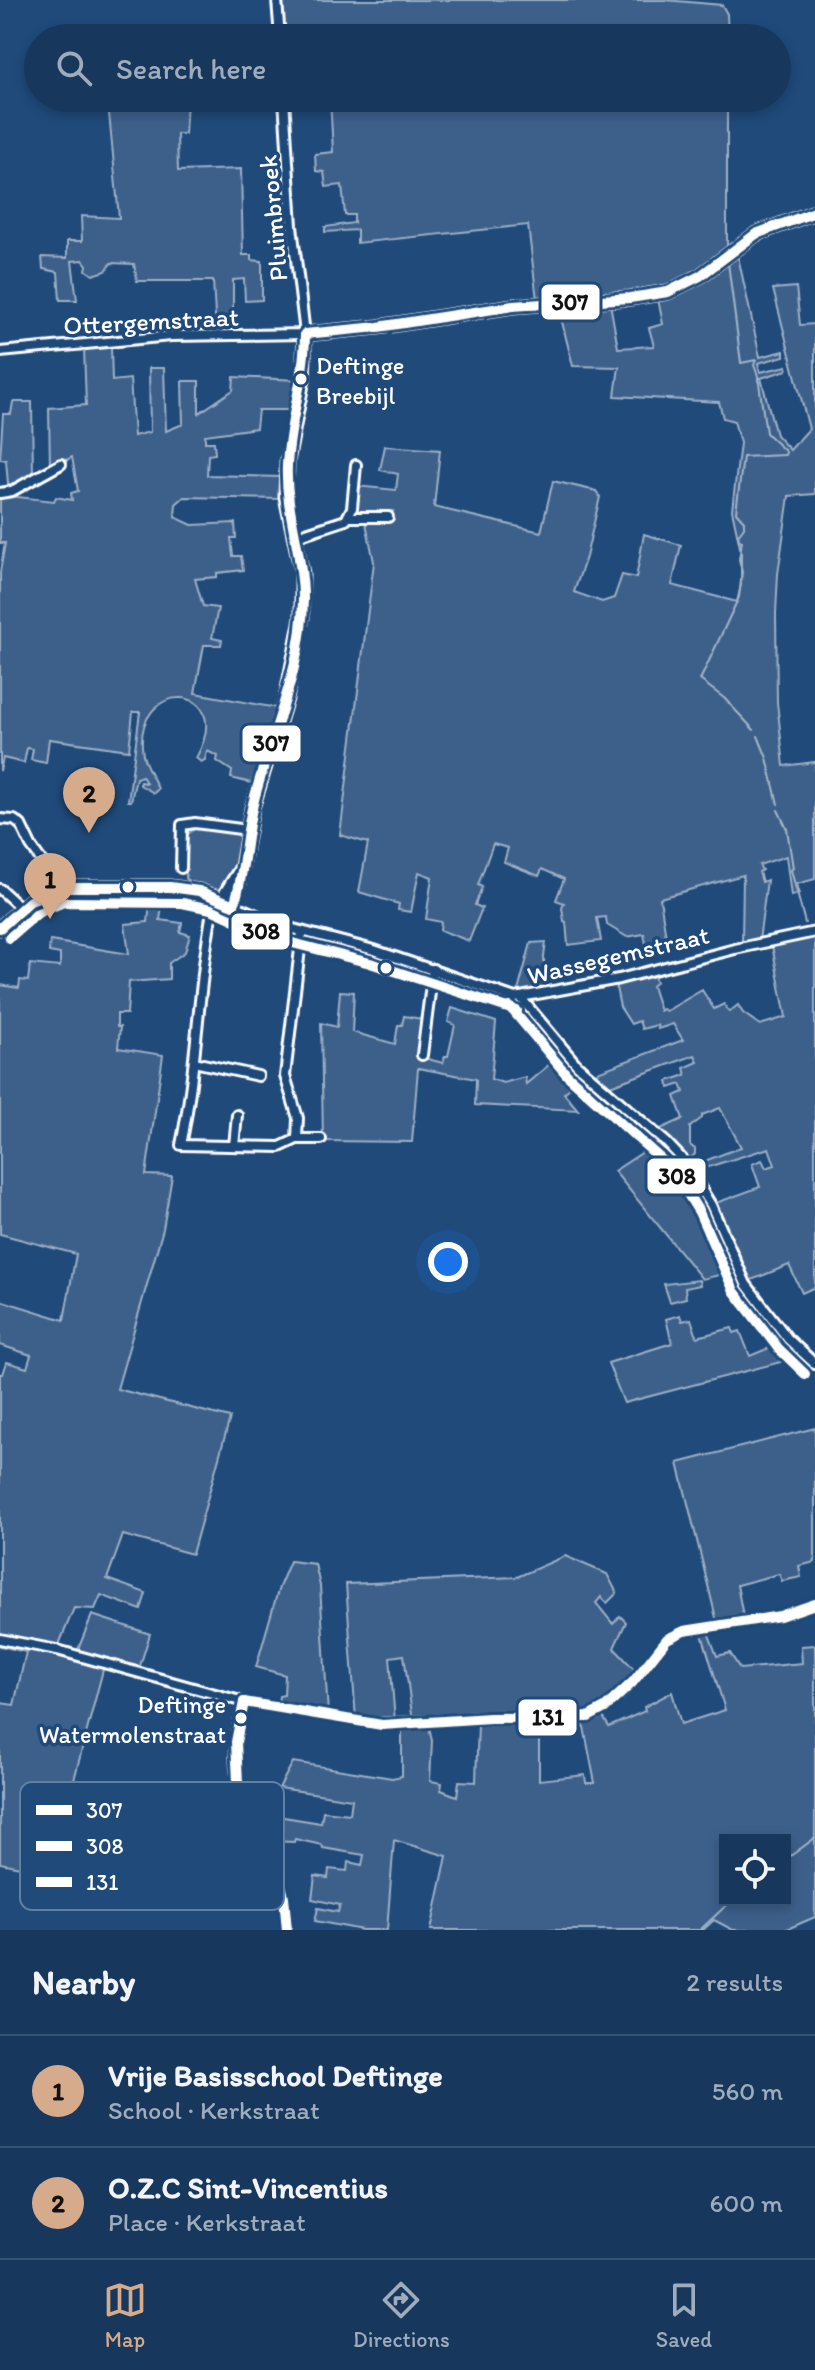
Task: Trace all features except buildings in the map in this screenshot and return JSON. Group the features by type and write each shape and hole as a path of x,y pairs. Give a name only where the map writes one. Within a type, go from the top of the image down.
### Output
{"street":[{"path":"277,0 279,24"},
{"name":"Pluimbroek","path":"285,112 292,226 305,334"},
{"path":"0,928 42,894 61,888 170,887 218,898 234,905 241,882 257,787 286,699 302,618 302,573 286,497 287,462 303,379 305,334 378,327 513,306 630,298 668,292 700,276 731,250 764,229 815,212"},
{"name":"Ottergemstraat","path":"0,352 161,336 305,334"},
{"path":"0,493 12,491 61,464"},
{"path":"294,537 340,523 348,517 354,501 356,465"},
{"path":"348,517 388,517"},
{"path":"0,819 14,820 21,825 34,852 61,888"},
{"path":"181,868 182,825 195,823 248,830"},
{"path":"242,867 218,898 206,944 194,1062 181,1145 280,1147 297,1139 321,1139"},
{"path":"0,889 21,908"},
{"name":"Wassegemstraat","path":"234,905 282,926 374,950 521,998 619,979 815,932"},
{"path":"297,1139 298,1118 285,1076 302,932"},
{"path":"422,1055 433,969"},
{"path":"521,998 577,1065 684,1161 711,1205 746,1284 788,1339 815,1364"},
{"path":"194,1062 258,1076"},
{"path":"234,1146 237,1115"},
{"path":"0,1639 57,1650 244,1702 382,1725 490,1718 576,1719 605,1708 633,1682 660,1645 674,1635 780,1616 815,1604"},
{"path":"238,1782 235,1751 244,1702"},
{"path":"284,1893 287,1930"}],"shaded area":[{"path":"281,0 665,0 722,5 727,24 282,24"},
{"path":"109,112 186,112 185,134 177,134 178,171 241,169 243,255 251,255 251,260 262,261 262,300 245,301 244,279 233,280 233,332 216,332 213,281 137,281 134,264 111,263 106,271 93,275 86,270 83,260 72,261 77,300 60,300 58,272 43,269 42,257 67,258 67,241 82,241 81,216 119,218"},
{"path":"331,112 727,112 727,250 680,284 610,295 537,300 528,225 357,243 357,230 325,232 325,227 354,223 354,215 345,215 342,185 326,187 324,172 316,171 315,154 333,152"},
{"path":"737,252 760,357 784,351 784,356 758,363 760,372 787,366 787,370 761,378 776,435 790,450 809,429 773,289 796,287 800,325 815,324 815,494 789,496 776,613 777,702 784,766 815,762 815,879 797,884 799,894 791,896 786,856 759,865 762,882 767,880 759,941 742,943 743,875 660,898 667,944 647,949 644,934 627,937 607,925 606,917 597,918 601,941 568,945 562,908 564,903 556,900 564,879 542,869 539,876 504,862 508,848 493,844 478,885 482,887 475,905 482,908 469,941 440,930 441,922 426,919 432,877 419,872 411,912 398,910 399,904 359,892 368,843 340,835 374,562 365,518 392,515 393,511 354,511 356,486 396,490 398,474 380,470 385,446 440,450 434,507 541,532 553,481 596,491 600,497 574,592 602,602 614,598 622,575 636,578 644,534 681,545 672,585 737,602 741,585 741,552 732,510 740,443 734,421 723,418 719,402 615,396 619,367 573,366 558,306 610,303 618,348 654,346 649,328 663,324 658,299 690,286"},
{"path":"111,346 112,381 130,379 134,436 150,432 149,368 164,368 166,431 183,424 182,381 199,381 199,413 233,390 234,377 298,380 294,410 258,410 256,428 205,435 205,442 214,442 215,454 208,455 207,475 281,477 281,499 184,497 176,504 175,517 192,525 235,523 236,538 231,538 233,556 241,556 243,570 195,579 203,606 218,608 212,638 222,640 221,645 204,645 195,693 277,708 251,783 231,778 232,771 217,761 218,756 207,751 205,760 201,762 196,758 206,732 204,714 195,702 181,698 165,701 152,712 143,730 143,755 158,789 154,793 140,785 140,782 146,783 142,776 136,778 131,801 128,801 140,712 133,712 129,750 49,739 46,763 31,760 33,749 27,748 24,763 3,758 0,771 0,572 5,543 0,543 0,495 72,500 71,493 78,491 72,457 50,469 49,408 86,405 84,349"},
{"path":"13,402 32,402 33,477 12,489 8,484 6,460 0,459 3,414 11,414"},
{"path":"198,825 241,833 235,868 220,890 193,886 186,878 187,835"},
{"path":"151,893 164,893 160,920 182,923 180,932 190,935 185,952 169,963 169,979 129,982 127,1014 117,1014 117,1027 120,1027 118,1048 163,1055 146,1175 172,1176 163,1229 117,1389 230,1418 192,1554 123,1535 107,1579 146,1593 141,1610 101,1595 95,1609 74,1608 58,1647 0,1636 0,1374 3,1374 7,1362 27,1368 31,1355 0,1345 0,1300 64,1320 76,1254 0,1234 0,985 19,988 20,980 28,981 30,964 60,967 60,954 49,952 50,941 129,954 125,924 148,922"},
{"path":"815,937 815,1287 802,1293 789,1265 749,1281 713,1204 760,1187 752,1164 762,1160 766,1168 775,1165 769,1148 695,1171 692,1166 741,1147 720,1108 702,1115 690,1127 690,1145 695,1149 695,1154 688,1161 658,1130 683,1119 675,1096 684,1092 681,1084 669,1088 668,1081 686,1075 684,1068 698,1062 695,1055 607,1087 592,1074 683,1040 673,1024 658,1029 657,1025 642,1029 639,1021 631,1024 620,1007 615,983 653,973 656,982 652,986 660,1011 666,1011 702,990 714,1009 724,1004 729,1012 738,1005 743,1013 760,1025 786,1017 772,946"},
{"path":"546,942 545,989 517,995 531,943"},
{"path":"340,991 354,992 352,1032 395,1044 398,1025 402,1025 404,1016 422,1019 420,1057 443,1063 445,1056 448,1056 455,1025 448,1022 452,1008 496,1022 491,1079 503,1083 525,1077 526,1084 563,1053 584,1076 564,1093 578,1110 475,1105 476,1079 418,1068 412,1142 323,1141 321,1023 337,1027"},
{"path":"660,1141 674,1153 653,1166 666,1188 690,1175 717,1221 737,1271 702,1279 614,1171"},
{"path":"699,1280 700,1285 685,1288 686,1298 670,1302 664,1284"},
{"path":"680,1315 682,1321 691,1319 697,1337 732,1328 734,1333 740,1331 750,1356 786,1341 800,1357 624,1403 608,1363 672,1343 666,1319"},
{"path":"815,1428 815,1562 799,1566 801,1577 782,1581 779,1574 737,1585 743,1616 717,1622 678,1463"},
{"path":"565,1556 607,1574 617,1593 607,1603 601,1597 596,1603 613,1624 620,1616 626,1622 614,1648 638,1673 617,1694 589,1715 413,1722 404,1655 390,1657 395,1722 356,1719 346,1584 517,1577"},
{"path":"290,1561 315,1564 320,1586 328,1714 278,1705 279,1696 284,1695 285,1675 256,1667 279,1587"},
{"path":"92,1615 150,1634 139,1669 77,1652"},
{"path":"731,1626 708,1632 717,1656 730,1653 740,1669 802,1663 801,1646 815,1645 815,1917 785,1930 733,1930 714,1920 703,1930 431,1930 447,1856 394,1840 387,1930 362,1930 315,1921 318,1908 338,1912 340,1905 312,1899 315,1876 328,1878 329,1869 347,1871 348,1862 362,1865 364,1855 323,1848 322,1845 295,1839 294,1842 284,1842 284,1817 321,1823 323,1811 350,1814 352,1799 284,1789 282,1782 293,1762 392,1778 402,1776 402,1727 429,1726 432,1741 430,1781 442,1783 441,1790 457,1796 459,1781 476,1782 478,1723 539,1722 539,1780 585,1775 586,1783 595,1783 583,1722 602,1715 609,1727 645,1711 644,1707 672,1692 681,1724 725,1710 701,1631"},
{"path":"0,1642 104,1666 73,1782 20,1782 20,1867 0,1863 0,1703 14,1705 26,1652 0,1646"}],"waterway":[{"path":"728,263 741,363 756,360 754,365 766,433 786,452 785,455 743,457 736,512 744,521 738,535 742,541 739,597 700,680 724,698 754,730"},
{"path":"758,736 767,758 778,804"},
{"path":"778,810 787,829 791,870 805,923"},
{"path":"791,1856 815,1838"},
{"path":"700,1930 726,1906"}],"transit line":[{"name":"307","path":"305,334 378,327 513,306 630,298 668,292 700,276 756,234 815,212"},
{"name":"307","path":"0,928 30,901 67,887 170,887 199,891 234,905 253,804 292,677 302,625 302,581 287,466 305,334"},
{"name":"308","path":"9,938 38,913 64,902 182,903 211,909 277,939 370,963 517,1011"},
{"name":"308","path":"510,1007 567,1075 673,1170 699,1212 734,1291 778,1348 805,1374"},
{"name":"131","path":"244,1702 382,1725 490,1718 588,1717 605,1708 633,1682 667,1639 684,1631 780,1616 815,1604"},
{"name":"131","path":"238,1782 236,1742 244,1702"},
{"name":"131","path":"284,1897 287,1930"}],"place":[{"name":"Deftinge Breebijl","path":"301,379"},
{"name":"O.Z.C Sint-Vincentius","path":"89,833"},
{"name":"Vrije Basisschool Deftinge","path":"50,919"},
{"name":"Deftinge Watermolenstraat","path":"241,1718"}]}
